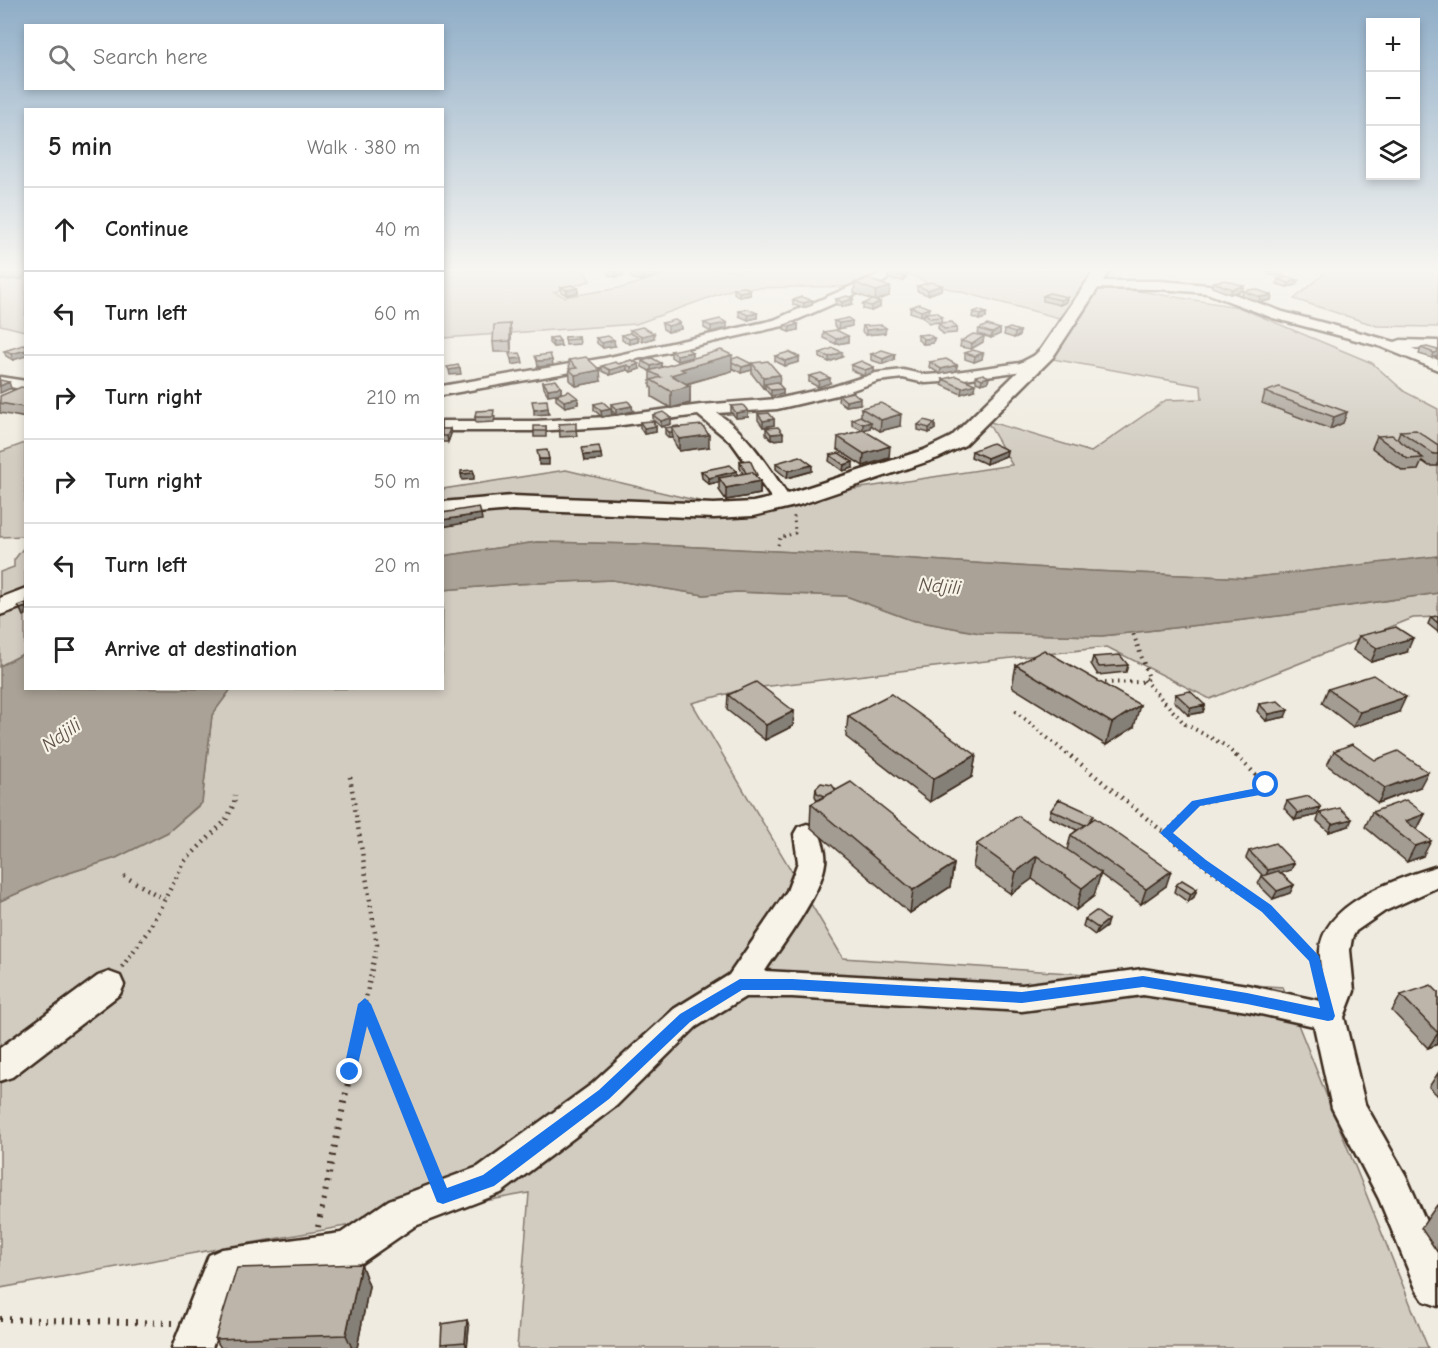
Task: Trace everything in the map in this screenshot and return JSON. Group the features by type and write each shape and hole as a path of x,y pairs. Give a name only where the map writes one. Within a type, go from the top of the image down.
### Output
{"street":[{"path":"444,391 604,362 729,333"},
{"path":"444,509 521,503 731,511 788,502 946,448 958,441 1047,353 1061,333"},
{"path":"1346,333 1418,355 1438,366"},
{"path":"1384,343 1438,345"},
{"path":"444,426 569,424 785,402 817,393 836,391 876,377 903,374 934,378 1023,367 1047,353"},
{"path":"0,381 24,386"},
{"path":"701,410 719,420 733,432 788,502"},
{"path":"0,607 24,597"},
{"path":"196,1336 222,1268 347,1251 402,1213 488,1181 604,1095 685,1018 740,984 800,895 812,862 807,834"},
{"path":"1328,1016 1338,1003 1340,980 1334,948 1343,927 1364,908 1438,876"},
{"path":"740,984 792,984 1022,998 1143,982 1247,998 1328,1016"},
{"path":"0,1067 109,985"},
{"path":"1328,1016 1349,1108 1393,1188 1431,1277 1438,1287"}],"path":[{"path":"778,545 780,538 795,533 788,502"},
{"path":"1097,683 1149,678 1133,633"},
{"path":"1144,680 1185,724 1226,746 1266,785 1261,791 1196,803 1166,833"},
{"path":"1015,711 1201,863 1266,908 1315,959"},
{"path":"312,1256 377,945 350,777"},
{"path":"109,985 150,927 174,878 191,854 221,825 235,803 235,795"},
{"path":"124,876 164,899"},
{"path":"365,1004 443,1197"},
{"path":"0,1319 196,1336"}],"shaded area":[{"path":"444,333 513,333 444,338"},
{"path":"1063,333 1300,333 1372,363 1405,392 1438,409 1438,556 1247,578 638,544 537,542 444,556 444,489 566,470 716,505 789,499 1012,465 987,421 1091,452 1166,400 1202,399 1201,386 1047,358"},
{"path":"24,443 24,536 0,537 0,452"},
{"path":"24,547 24,654 0,666 0,572 14,567 14,560"},
{"path":"612,580 704,595 736,592 846,596 911,620 980,633 1102,636 1287,615 1438,593 1438,617 1413,618 1210,699 1107,647 745,689 692,703 843,958 1283,987 1428,1348 517,1348 529,1193 0,1288 0,901 50,879 116,858 168,832 202,803 212,715 230,690 444,690 444,590"}],"water":[{"name":"Ndjili","path":"537,542 638,544 1247,578 1438,556 1438,593 1287,615 1102,636 980,633 911,620 846,596 736,592 704,595 612,580 444,590 444,556"},
{"name":"Ndjili","path":"24,654 24,690 230,690 212,715 202,802 168,832 116,858 50,879 0,901 0,666"}],"building":[{"path":"494,333 510,333 510,341 493,342"},
{"path":"630,333 638,337 629,339 622,335"},
{"path":"636,333 654,333 642,336"},
{"path":"826,333 842,333 848,336 836,339"},
{"path":"928,334 934,338 924,339 918,335"},
{"path":"973,334 984,336 972,344 961,341"},
{"path":"579,336 579,339 565,340 565,337"},
{"path":"608,336 614,340 602,343 596,338"},
{"path":"557,337 560,341 552,342 549,338"},
{"path":"24,345 24,351 11,354 4,351"},
{"path":"686,348 692,352 677,355 671,351"},
{"path":"833,348 842,352 829,357 820,353"},
{"path":"1421,348 1438,350 1438,352 1434,353"},
{"path":"721,350 732,355 681,369 685,371 671,375 690,386 670,391 651,380 661,377 649,371"},
{"path":"882,350 895,354 883,359 871,354"},
{"path":"973,350 983,353 975,356 965,353"},
{"path":"789,352 799,357 785,361 775,356"},
{"path":"520,353 522,358 511,359 509,354"},
{"path":"550,354 552,360 537,361 535,356"},
{"path":"586,357 600,370 575,375 569,369 577,368 569,360"},
{"path":"738,357 752,364 742,367 732,362 732,359"},
{"path":"652,358 661,363 651,366 642,361"},
{"path":"946,359 957,365 941,369 930,362"},
{"path":"631,360 639,364 610,370 602,366 615,362 619,364"},
{"path":"768,361 780,375 763,377 752,363"},
{"path":"861,361 874,367 865,370 851,365"},
{"path":"458,365 460,368 449,370 447,367"},
{"path":"821,373 830,378 819,381 809,376"},
{"path":"983,374 989,377 982,379 976,376"},
{"path":"956,376 975,384 962,388 943,379"},
{"path":"0,380 9,382 0,386"},
{"path":"556,380 561,387 548,389 543,382"},
{"path":"777,382 783,389 771,390 765,384"},
{"path":"1279,387 1347,412 1334,417 1265,392"},
{"path":"24,388 24,407 0,403 0,396"},
{"path":"569,391 578,398 564,401 556,395"},
{"path":"853,392 860,398 846,401 839,395"},
{"path":"547,400 548,408 534,410 532,401"},
{"path":"628,401 632,406 616,409 611,404"},
{"path":"603,402 611,409 601,411 594,404"},
{"path":"881,403 901,414 881,420 861,408"},
{"path":"743,405 748,411 736,413 731,406"},
{"path":"494,410 493,417 475,417 476,411"},
{"path":"663,412 671,418 661,421 653,415"},
{"path":"769,413 774,419 763,421 758,414"},
{"path":"860,416 871,422 863,424 852,419"},
{"path":"924,420 935,423 929,428 918,425"},
{"path":"652,421 656,426 644,428 640,422"},
{"path":"576,423 576,430 560,431 559,424"},
{"path":"702,425 709,435 679,439 672,428"},
{"path":"534,426 546,426 546,431 534,431"},
{"path":"680,427 672,428 672,432 665,428"},
{"path":"778,427 783,433 771,434 766,428"},
{"path":"444,429 450,429 447,436 444,436"},
{"path":"863,430 890,446 864,454 838,437"},
{"path":"1416,430 1438,445 1438,454 1434,454 1400,431"},
{"path":"1392,435 1423,458 1408,459 1377,436"},
{"path":"992,443 1007,450 987,458 972,451"},
{"path":"599,446 601,454 584,455 582,448"},
{"path":"547,450 549,459 539,459 537,451"},
{"path":"839,453 853,462 844,465 830,455"},
{"path":"800,456 812,465 788,471 776,463"},
{"path":"750,460 757,475 752,472 746,473 740,461"},
{"path":"730,465 737,471 709,478 701,471"},
{"path":"473,470 474,473 461,474 461,471"},
{"path":"752,472 760,481 726,488 719,478"},
{"path":"479,507 481,514 444,520 444,513"},
{"path":"1438,616 1438,623 1431,617"},
{"path":"1396,627 1413,638 1377,648 1359,636"},
{"path":"1044,650 1140,705 1112,723 1016,665"},
{"path":"1120,655 1128,665 1099,667 1093,657"},
{"path":"1373,675 1406,697 1360,712 1328,689"},
{"path":"756,682 794,711 766,725 728,695"},
{"path":"1190,691 1205,705 1191,708 1176,694"},
{"path":"891,694 976,755 933,779 848,716"},
{"path":"1278,701 1288,710 1269,714 1259,704"},
{"path":"1352,744 1375,760 1398,751 1428,772 1385,788 1334,751"},
{"path":"851,782 954,864 913,890 811,804"},
{"path":"821,783 832,785 834,792 825,796 817,793 816,788"},
{"path":"1309,796 1321,807 1298,813 1287,801"},
{"path":"1059,799 1094,815 1085,825 1051,810"},
{"path":"1406,800 1425,814 1406,821 1431,841 1415,846 1372,812"},
{"path":"1340,808 1352,819 1332,824 1320,813"},
{"path":"1018,816 1101,873 1082,888 1037,856 1016,872 977,844"},
{"path":"1095,818 1171,871 1146,889 1071,835"},
{"path":"1275,843 1294,863 1268,870 1249,851"},
{"path":"1278,871 1294,885 1277,891 1262,876"},
{"path":"1182,880 1197,889 1191,894 1176,885"},
{"path":"1096,911 1108,920 1098,928 1085,919"},
{"path":"1431,985 1438,992 1438,1033 1401,995"},
{"path":"361,1264 346,1335 215,1339 237,1268"},
{"path":"467,1320 465,1342 441,1344 442,1324"}],"route":[{"path":"350,1072 365,1004 443,1197 488,1181 604,1095 685,1018 740,984 792,984 1022,998 1143,982 1247,998 1328,1016 1315,959 1266,908 1201,863 1166,833 1196,803 1261,791 1266,785"}]}
